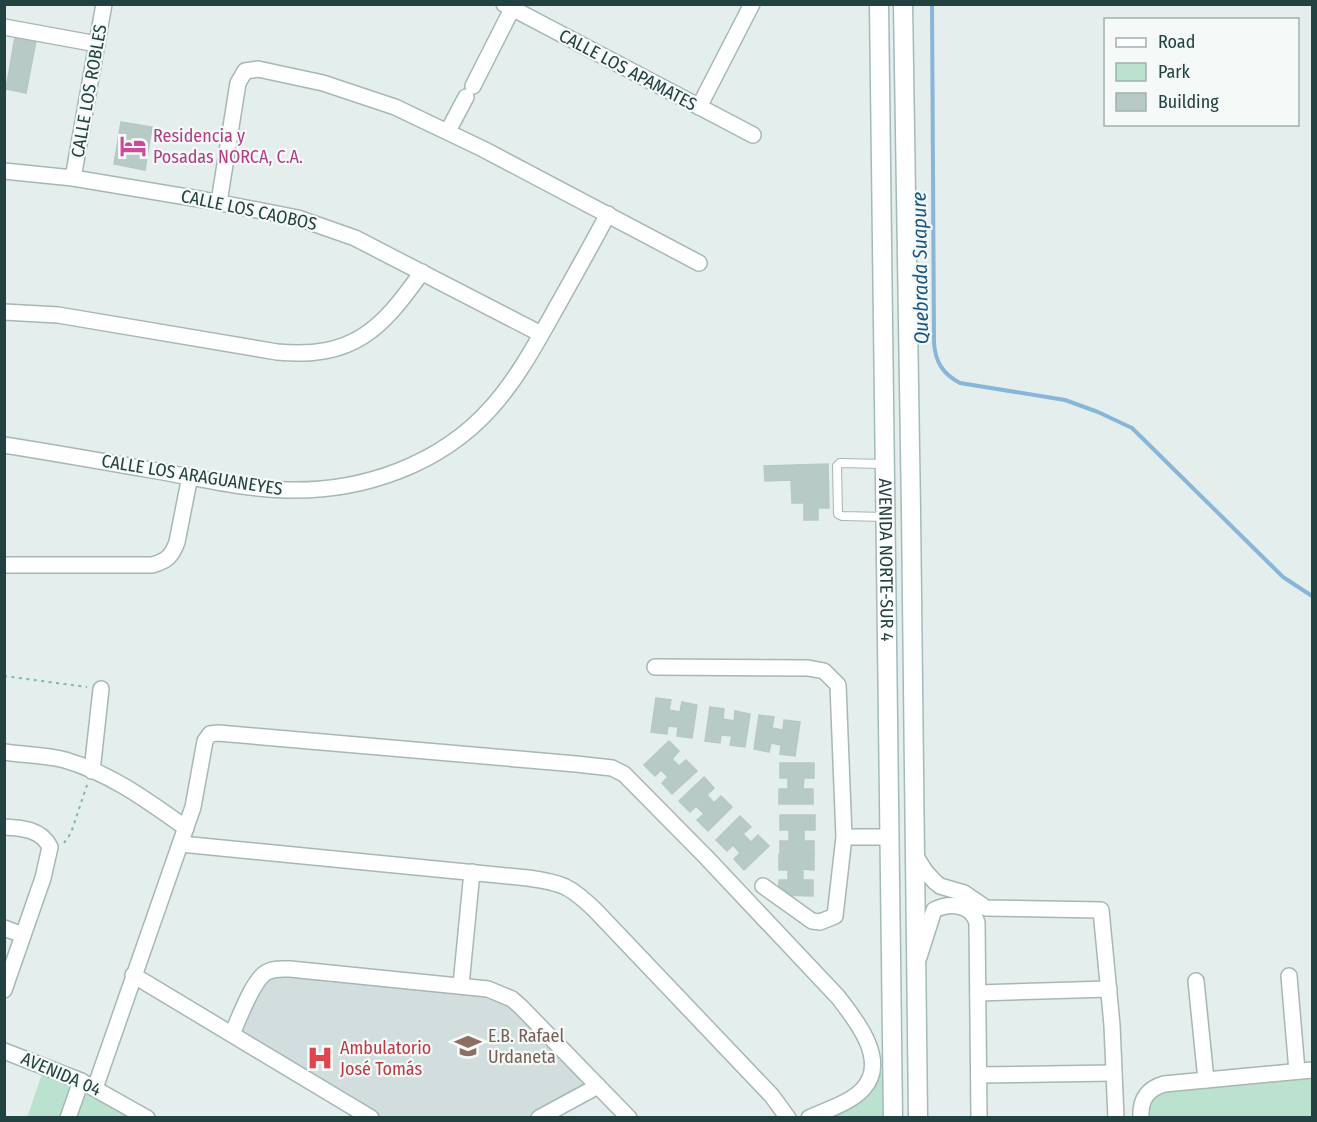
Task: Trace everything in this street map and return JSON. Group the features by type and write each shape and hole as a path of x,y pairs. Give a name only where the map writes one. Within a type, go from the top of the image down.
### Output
{"main road":[{"name":"AVENIDA NORTE-SUR 4","path":"879,4 893,1118"},
{"name":"AVENIDA NORTE-SUR 4","path":"903,4 918,1118"}],"street":[{"name":"CALLE LOS ROBLES","path":"73,178 104,4"},
{"path":"699,107 752,4"},
{"path":"448,131 508,7"},
{"name":"CALLE LOS APAMATES","path":"508,7 753,135"},
{"path":"4,27 97,44"},
{"path":"219,202 238,83 244,71 251,69 294,76 345,89 395,107 448,131 699,263"},
{"name":"CALLE LOS CAOBOS","path":"4,171 73,178 219,202 272,212 326,226 355,238 541,334"},
{"name":"CALLE LOS ARAGUANEYES","path":"4,445 264,488 309,490 348,486 397,471 438,452 459,439 476,424 508,388 608,214"},
{"path":"4,312 58,315 256,349 309,353 339,347 369,333 398,305 422,272"},
{"path":"4,565 152,565 163,562 173,552 177,542 190,476"},
{"path":"655,667 808,668 824,671 838,685 844,837 835,916 820,922 812,921 763,886"},
{"path":"92,771 101,689"},
{"path":"68,1118 88,1084 134,975 186,828 196,795 205,741 213,733 458,753 618,770 631,780 706,857 850,1013 871,1052 870,1077 864,1089 857,1094 809,1118"},
{"path":"4,753 54,758 92,771 128,788 186,828"},
{"path":"4,827 33,831 43,836 50,847 47,864 4,990"},
{"path":"844,837 890,837"},
{"path":"181,844 472,872 562,884 577,893 772,1095 788,1118"},
{"path":"915,855 925,871 940,886 989,909 1101,910 1116,1118"},
{"path":"461,986 472,872"},
{"path":"916,969 934,910 935,882"},
{"path":"934,910 964,899"},
{"path":"964,899 977,923 979,1118"},
{"path":"4,928 23,935"},
{"path":"232,1034 256,982 267,971 276,969 488,989 512,999 629,1118"},
{"path":"134,975 371,1118"},
{"path":"1141,1118 1143,1100 1152,1088 1164,1084 1305,1070 1289,976"},
{"path":"1196,981 1206,1080"},
{"path":"978,993 1108,989"},
{"name":"AVENIDA 04","path":"4,1051 88,1084 147,1118"},
{"path":"870,1077 893,1069"},
{"path":"979,1076 1114,1073"},
{"path":"539,1118 598,1086"}],"lane":[{"path":"886,464 840,463 837,466 838,514 886,517"}],"path":[{"path":"4,676 101,689"},
{"path":"50,847 62,844 69,837 92,771"}],"shaded area":[{"name":"E.B. Rafael Urdaneta","path":"268,971 500,993 598,1086 539,1117 371,1117 232,1034"}],"green space":[{"path":"45,1065 147,1118 27,1118"},
{"path":"893,1069 893,1117 809,1118 870,1077"},
{"path":"1312,1070 1312,1117 1141,1118 1149,1091"}],"building":[{"path":"15,37 36,41 26,93 6,89"},
{"name":"Residencia y Posadas NORCA, C.A.","path":"121,122 152,127 145,170 114,164"},
{"path":"828,464 829,508 818,508 818,520 804,520 804,503 792,503 791,480 765,481 764,466"},
{"path":"656,698 671,700 669,710 680,712 682,702 697,705 692,738 677,736 678,727 668,726 667,734 651,732"},
{"path":"710,707 724,709 723,719 734,721 735,711 750,714 745,747 730,745 732,736 721,735 720,743 705,741"},
{"path":"759,715 774,717 772,728 783,730 784,720 800,722 795,756 780,754 781,745 771,743 769,752 754,749"},
{"path":"669,741 679,751 672,759 679,766 686,760 697,771 672,794 662,783 668,777 661,770 655,776 644,765"},
{"path":"780,763 814,763 814,778 804,778 803,789 813,789 813,804 779,804 779,789 788,789 788,778 780,778"},
{"path":"704,777 714,788 707,795 714,803 721,796 732,807 708,831 697,820 704,814 696,806 690,812 679,801"},
{"path":"780,815 815,815 815,830 804,830 804,841 814,841 814,856 780,856 780,841 789,841 789,830 780,830"},
{"path":"740,816 751,827 743,834 751,842 758,835 769,846 744,870 734,859 740,853 733,845 727,851 716,840"},
{"path":"779,854 814,855 814,870 803,869 803,880 813,880 813,896 779,895 779,880 788,880 788,870 779,870"}],"waterway":[{"name":"Quebrada Suapure","path":"932,4 934,342 936,356 941,367 960,383 1065,400 1132,428 1283,577 1312,596"}],"place":[{"name":"Residencia y Posadas NORCA, C.A.","path":"133,146"},
{"name":"E.B. Rafael Urdaneta","path":"468,1046"},
{"name":"Ambulatorio José Tomás","path":"320,1058"}]}
